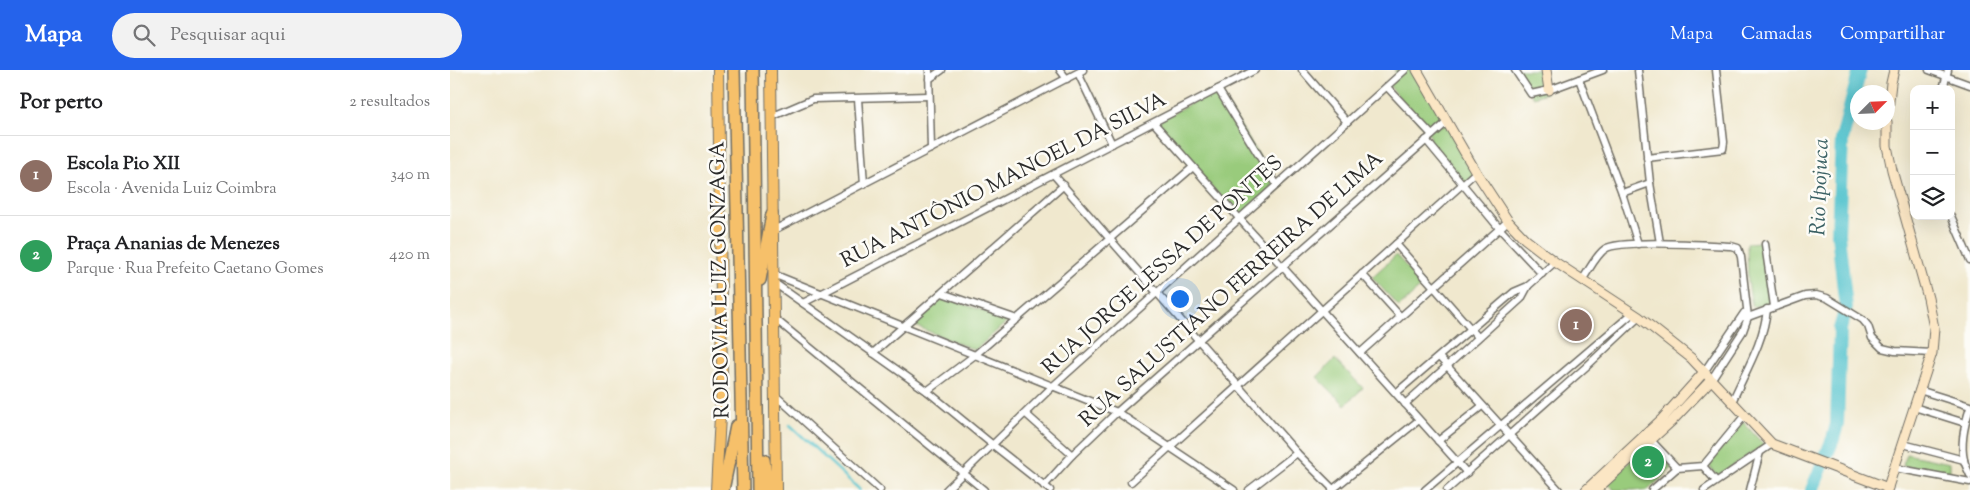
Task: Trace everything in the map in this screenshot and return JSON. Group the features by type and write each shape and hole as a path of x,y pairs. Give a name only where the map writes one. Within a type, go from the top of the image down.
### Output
{"highway":[{"name":"RODOVIA LUIZ GONZAGA","path":"734,70 742,490"},
{"name":"RODOVIA LUIZ GONZAGA","path":"753,70 758,490"},
{"path":"755,311 772,214"},
{"path":"723,490 736,434 737,383 741,370"},
{"path":"756,388 762,416 768,490"}],"main road":[{"path":"716,490 722,379 718,70"},
{"path":"771,70 776,490"}],"street":[{"path":"929,70 931,149"},
{"path":"929,79 942,70"},
{"path":"1060,70 1067,79"},
{"name":"RUA ANTÔNIO MANOEL DA SILVA","path":"803,303 1255,70"},
{"path":"1302,70 1347,122"},
{"path":"1417,70 1476,172 1508,221 1525,239 1555,262 1636,315 1677,346 1772,444 1853,474 1887,489 1932,353 1934,328 1928,298 1892,170 1887,146 1886,130"},
{"path":"1515,70 1527,91 1531,94 1549,90 1603,70"},
{"path":"1546,70 1549,90"},
{"path":"1638,70 1650,183 1660,243"},
{"path":"1647,158 1723,149 1724,142 1716,70"},
{"path":"1891,85 1894,70"},
{"path":"1929,70 1947,73 1970,85"},
{"path":"772,231 1081,71 1112,144"},
{"name":"RUA JORGE LESSA DE PONTES","path":"946,490 1053,386 1387,87 1400,72"},
{"path":"1579,79 1622,193 1638,244"},
{"path":"1387,87 1432,135"},
{"path":"1218,89 1276,185"},
{"path":"771,117 813,99 929,96"},
{"path":"858,99 864,184"},
{"path":"1154,123 1467,473"},
{"name":"RUA SALUSTIANO FERREIRA DE LIMA","path":"1044,486 1072,455 1117,412 1446,123"},
{"path":"1426,140 1499,228 1542,274"},
{"path":"927,391 1017,319 1193,167"},
{"path":"1130,482 1476,172"},
{"path":"1054,175 1332,490 1419,420"},
{"path":"1622,193 1650,183"},
{"path":"873,353 1064,185"},
{"path":"1953,220 1970,260"},
{"path":"1360,353 1508,221"},
{"path":"1582,280 1604,250 1614,245 1660,243 1731,246 1738,248 1741,256 1746,307 1743,331 1711,380 1669,418 1596,490"},
{"path":"1396,244 1478,337"},
{"path":"1765,244 1774,306"},
{"path":"1396,393 1514,292 1528,286 1555,262"},
{"path":"1362,274 1400,316"},
{"path":"773,278 821,294 1117,412 1234,490"},
{"path":"773,278 803,303 927,391 1050,490"},
{"path":"1405,404 1520,299 1528,286"},
{"path":"942,293 1017,319"},
{"path":"1669,418 1745,317 1805,296 1816,295 1827,298 1863,320 1868,326 1872,338 1882,348 1895,351 1932,353"},
{"path":"1732,402 1757,346 1766,320 1767,310"},
{"path":"1425,490 1579,358 1636,315"},
{"path":"1447,490 1587,366 1636,315"},
{"path":"774,318 984,490"},
{"path":"1439,358 1559,490"},
{"path":"1579,358 1587,366"},
{"path":"1919,390 1970,407 1965,423 1964,460 1970,475"},
{"path":"775,395 880,490"},
{"path":"1438,441 1482,406"},
{"path":"1914,407 1965,423"},
{"path":"1026,414 1072,455"},
{"path":"1652,490 1677,468 1703,466 1745,415"},
{"path":"1649,438 1677,468"},
{"path":"1586,490 1649,438"},
{"path":"1704,490 1772,444"},
{"path":"1903,444 1964,460"},
{"path":"1249,490 1297,452"},
{"path":"1750,490 1760,452"},
{"path":"1703,466 1716,481"},
{"path":"1894,468 1970,482"}],"green space":[{"path":"1394,70 1419,70 1479,172 1463,186 1425,142 1431,137 1389,85 1399,76"},
{"path":"1516,70 1543,70 1546,93 1533,97"},
{"path":"1218,89 1277,185 1239,218 1154,123"},
{"path":"1760,242 1772,302 1752,307 1748,281 1747,243"},
{"path":"1396,255 1423,285 1399,307 1372,277"},
{"path":"944,297 1009,320 975,350 913,325"},
{"path":"1335,359 1363,388 1345,405 1317,377"},
{"path":"1743,422 1764,445 1717,476 1708,464"},
{"path":"1650,443 1672,468 1648,490 1614,490 1608,482"},
{"path":"1906,454 1950,463 1950,473 1903,466"}],"waterway":[{"name":"Rio Ipojuca","path":"1846,308 1838,234 1842,139 1860,70"},
{"name":"Rio Ipojuca","path":"1812,490 1833,439 1837,424 1840,329 1845,312"},
{"path":"790,425 860,490"}],"place":[{"name":"Escola Pio XII","path":"1576,325"},
{"name":"Praça Ananias de Menezes","path":"1648,462"}]}
